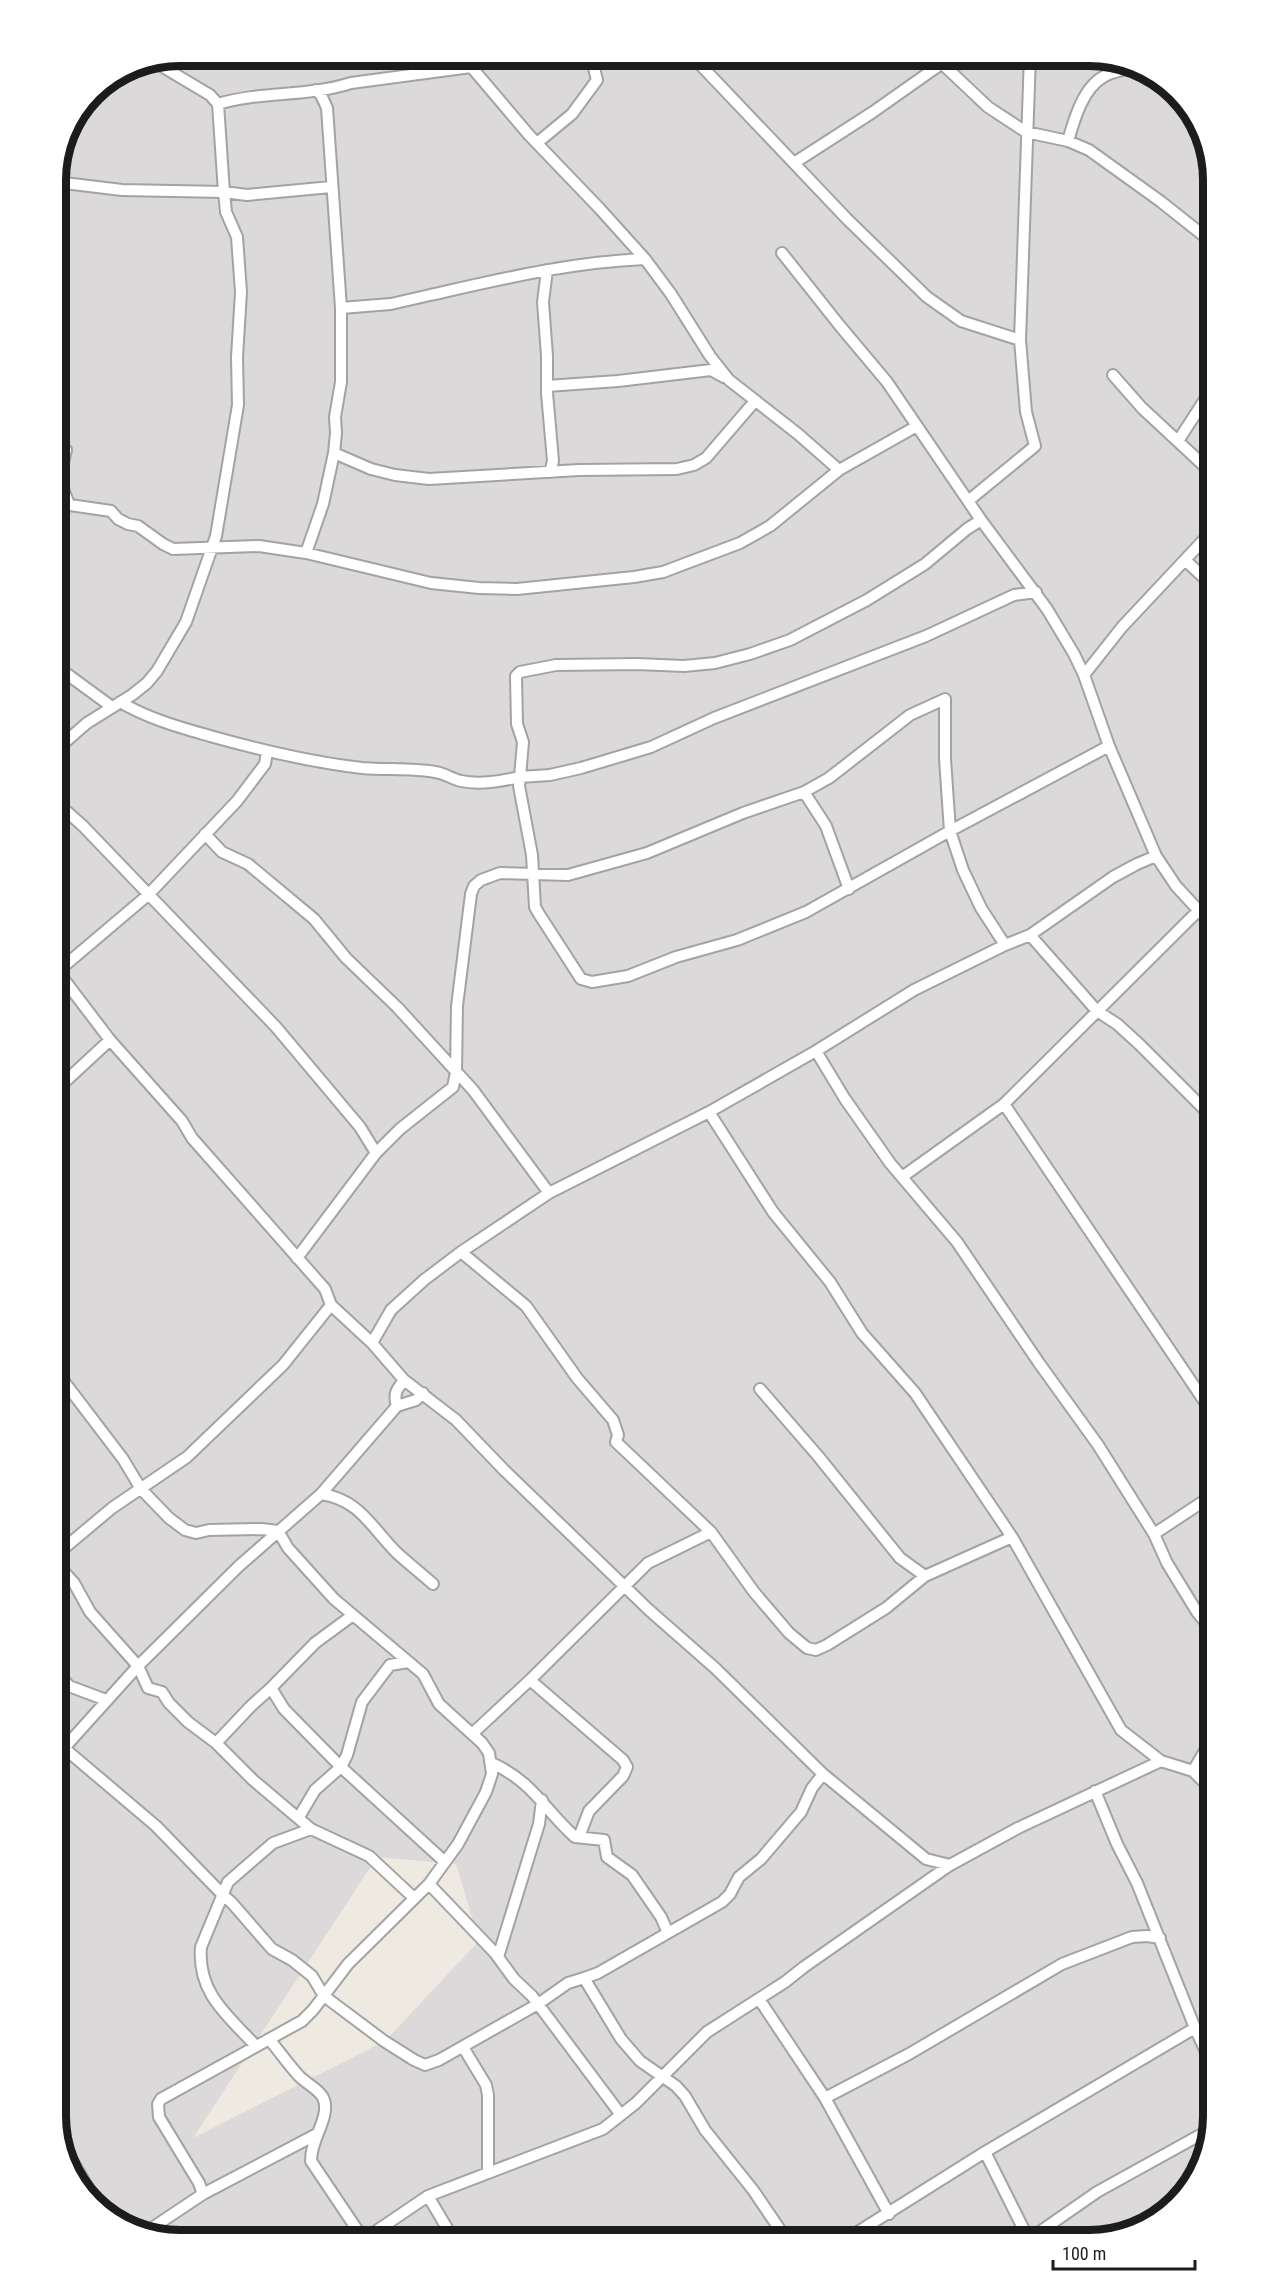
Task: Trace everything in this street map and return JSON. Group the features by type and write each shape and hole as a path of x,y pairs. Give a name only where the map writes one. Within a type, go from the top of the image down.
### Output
{"street":[{"path":"537,143 572,114 597,80 594,66"},
{"path":"702,66 847,219 943,310 981,329 1020,340"},
{"path":"794,163 873,112 930,66"},
{"path":"944,66 988,107 1026,132 1068,141 1089,150 1203,234"},
{"path":"968,501 1035,446 1026,412 1020,340 1030,66"},
{"path":"66,740 77,730 147,683 157,671 182,629 219,522 238,405 237,357 241,292 238,246 237,237 226,212 218,104 210,95 163,67"},
{"path":"218,104 268,94 333,89 365,81 471,67 537,143 645,259 671,294 710,356 729,380"},
{"path":"1068,141 1082,103 1090,89 1102,77 1121,71"},
{"path":"306,553 323,504 334,453 335,417 341,382 341,308 327,108 316,90"},
{"path":"66,183 122,190 224,192 247,195 332,187"},
{"path":"782,253 887,382 981,520 1036,592 1074,654 1084,675 1109,746 1156,856 1176,886 1203,914"},
{"path":"341,308 409,302 430,295 547,270 605,261 645,259"},
{"path":"547,270 543,302 553,461 550,472"},
{"path":"547,386 618,381 711,370 729,380 798,434 839,470"},
{"path":"1113,375 1142,408 1203,464"},
{"path":"334,453 371,469 395,475 429,478 550,472 677,470 694,465 706,458 755,401"},
{"path":"1178,441 1203,404"},
{"path":"66,502 111,512 118,519 138,526 173,549 259,546 306,553 431,584 517,589 663,572 740,543 770,526 839,470 917,426"},
{"path":"66,496 69,504"},
{"path":"981,520 925,564 883,591 790,639 750,654 715,663 684,666 556,665 520,672 516,676 517,724 523,742 519,786 530,841 535,907 581,979 592,982 627,976 676,957 737,939 806,912 950,831 1109,746"},
{"path":"1084,675 1122,627 1203,541"},
{"path":"1185,560 1203,576"},
{"path":"66,673 116,705 142,715 267,752 345,766 436,772 462,781 498,782 561,772 651,747 714,718 926,636 1014,595 1036,592"},
{"path":"297,1258 376,1153 422,1110 453,1087 456,1072 457,1006 471,894 474,886 482,880 501,873 568,875 602,866 647,853 743,813 804,792 829,778 910,715 945,699 945,759 950,831 963,870 981,908 1005,945"},
{"path":"66,963 148,895 237,801 265,764 267,752"},
{"path":"804,792 826,826 849,889"},
{"path":"66,811 276,1027 360,1127 376,1153"},
{"path":"205,834 222,852 248,864 314,919 346,958 397,1007 473,1090 549,1193"},
{"path":"372,1343 391,1310 424,1280 461,1252 549,1193 709,1112 816,1052 914,990 1030,935 1113,877 1156,856"},
{"path":"903,1177 1004,1104 1199,910"},
{"path":"1030,935 1097,1011 1117,1024 1203,1107"},
{"path":"66,984 110,1040 182,1121 192,1138 325,1289 331,1305 372,1343 404,1380 456,1420 504,1470 649,1610 715,1668 823,1774 926,1859 950,1865"},
{"path":"66,1081 110,1040"},
{"path":"816,1052 845,1099 890,1163 957,1242 1098,1446 1154,1534 1167,1563 1203,1617"},
{"path":"1004,1104 1203,1397"},
{"path":"709,1112 773,1212 830,1282 862,1333 915,1393 1012,1537 1121,1730 1161,1761 1193,1771 1203,1781"},
{"path":"461,1252 526,1306 577,1378 613,1420 618,1435 616,1442 711,1532 754,1592 789,1633 807,1648 816,1650 827,1645 886,1608 925,1576 1012,1537"},
{"path":"66,1547 112,1508 187,1457 283,1365 331,1305"},
{"path":"397,1406 394,1398 404,1380"},
{"path":"66,1384 123,1459 141,1489 169,1518 185,1530 196,1533 210,1530 278,1531"},
{"path":"760,1389 818,1456 900,1558 925,1576"},
{"path":"66,1746 138,1666 239,1566 321,1494 397,1406 416,1400 423,1393"},
{"path":"321,1494 338,1496 346,1501 433,1584"},
{"path":"1154,1534 1203,1501"},
{"path":"203,2194 199,2183 159,2117 158,2104 161,2099 302,2021 348,1964 429,1884 458,1844 486,1792 492,1774 489,1753 439,1704 423,1674 334,1599 288,1548 278,1531"},
{"path":"472,1734 648,1563 711,1532"},
{"path":"66,1574 74,1583 90,1612 138,1666 148,1688 162,1692 169,1703 188,1722 216,1743 253,1779 311,1829 369,1856 414,1898"},
{"path":"216,1743 315,1643 353,1615"},
{"path":"299,1817 315,1790 341,1767 347,1755 362,1702 390,1665 408,1662"},
{"path":"530,1680 623,1760 627,1767 623,1776 589,1811 579,1837"},
{"path":"66,1683 69,1686 106,1700"},
{"path":"271,1688 284,1709 341,1767 445,1862"},
{"path":"66,1750 156,1826 250,1922 272,1949 292,1960 312,1976 324,1996 384,2041 425,2065 463,2047 538,2004 568,1983 598,1973 723,1902 740,1877 761,1859 801,1812 812,1788 823,1774"},
{"path":"1193,1771 1203,1755"},
{"path":"379,2230 428,2196 603,2129 664,2076 707,2032 759,1999 950,1865 1018,1828 1161,1761"},
{"path":"492,1763 529,1786 575,1837 604,1840 607,1857 632,1875 661,1917 668,1933"},
{"path":"1095,1791 1160,1938 1203,2044"},
{"path":"498,1957 539,1824 542,1800"},
{"path":"256,2046 212,1999 204,1981 200,1959 201,1947 228,1882 273,1843 311,1829"},
{"path":"429,1884 498,1957 514,1979 538,2004 621,2115"},
{"path":"825,2098 909,2054 1062,1964 1132,1937 1160,1938"},
{"path":"584,1978 621,2039 640,2061 664,2076 685,2096 705,2130 753,2190 781,2230"},
{"path":"759,1999 825,2098 889,2214"},
{"path":"862,2230 985,2152 1195,2028"},
{"path":"269,2039 301,2078 316,2087 325,2100 325,2114 311,2148 311,2161 357,2230"},
{"path":"463,2047 486,2085 488,2172"},
{"path":"154,2227 203,2194 318,2133"},
{"path":"1042,2230 1097,2192 1202,2134"},
{"path":"985,2152 1023,2230"},
{"path":"428,2196 448,2230"}],"shaded area":[{"path":"172,66 1097,66 1133,75 1159,89 1180,110 1194,136 1201,158 1203,180 1203,2116 1197,2153 1184,2179 1159,2207 1133,2221 1097,2230 172,2230 143,2224 110,2207 89,2186 75,2160 66,2124 66,172 70,150 78,129 89,110 99,99 123,81 136,75","holes":["377,1857 456,1864 479,1941 385,2041 193,2138"]}]}
